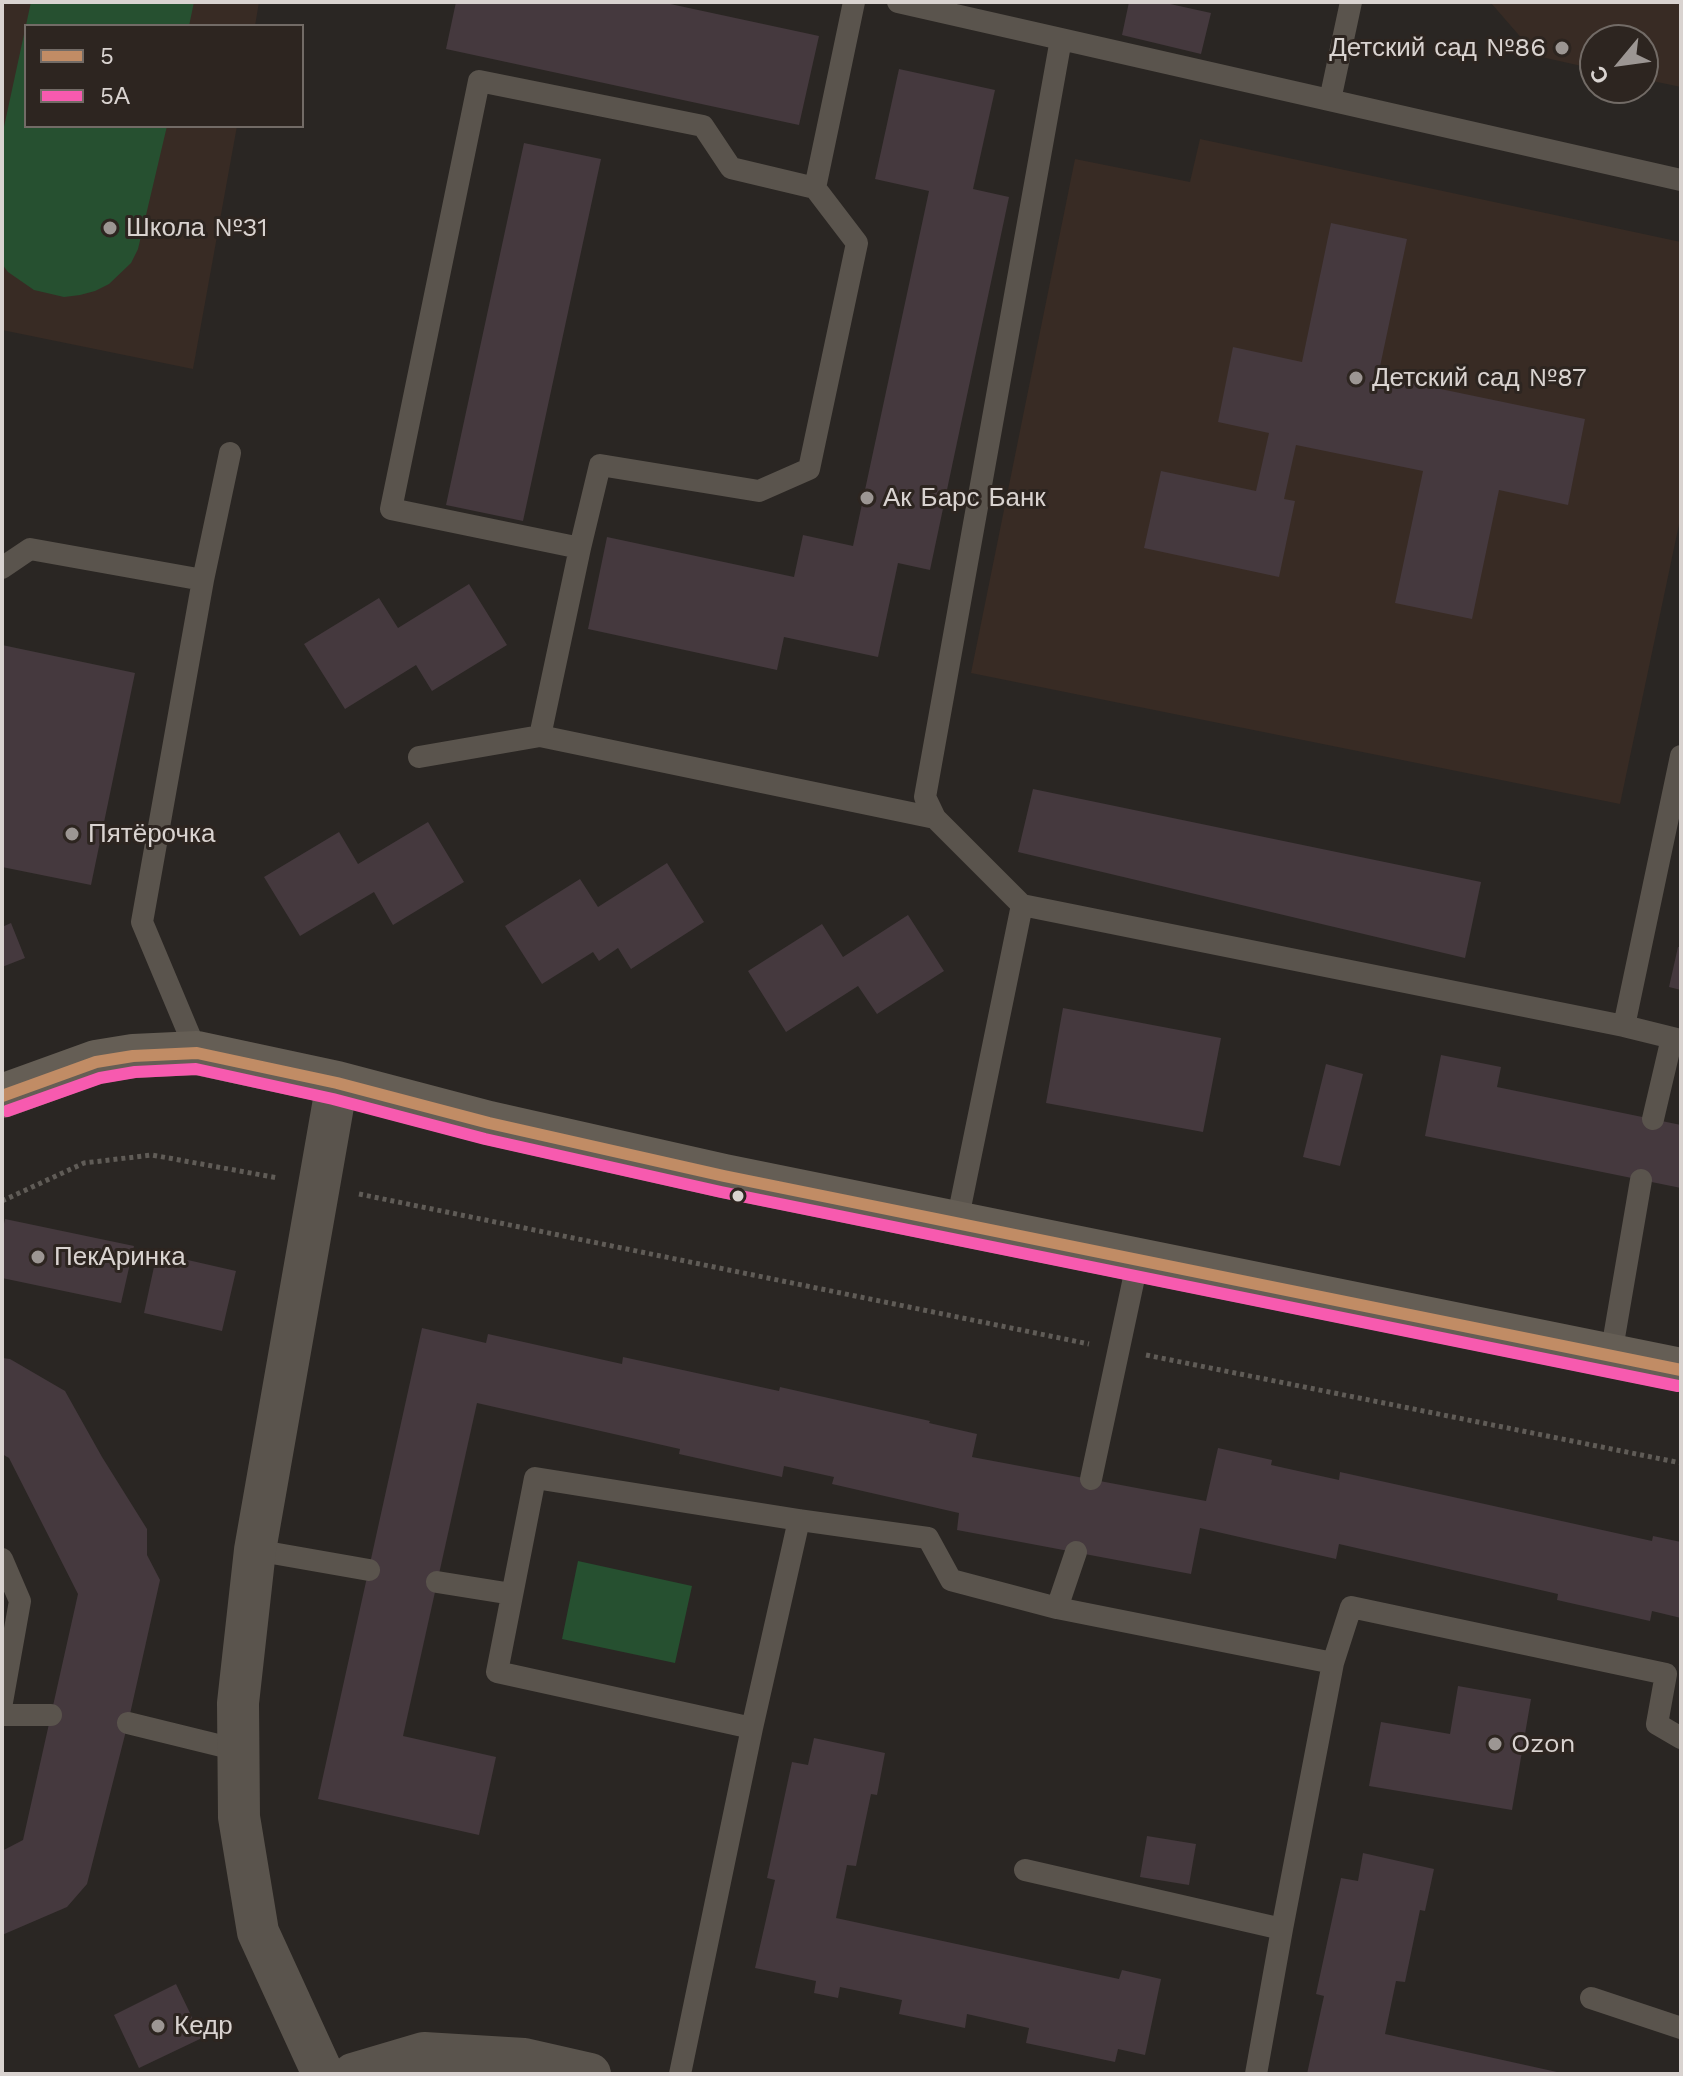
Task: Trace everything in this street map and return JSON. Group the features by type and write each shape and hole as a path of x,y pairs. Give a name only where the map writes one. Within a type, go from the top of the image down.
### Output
{"street":[{"path":"2,1096 96,1062 133,1056 197,1053 337,1083 489,1123 724,1176 1681,1370"},
{"path":"323,2074 258,1932 239,1817 238,1703 255,1550 337,1083"},
{"path":"353,2074 424,2053 524,2059 590,2074"}],"lane":[{"path":"815,188 854,2"},
{"path":"898,2 973,10 1061,39 1681,180"},
{"path":"1330,100 1351,2"},
{"path":"1061,39 925,797 935,818 1022,905 1676,1039 1653,1119"},
{"path":"540,736 600,465 759,491 809,469 857,243 815,188 731,168 703,126 479,81 391,509 580,548"},
{"path":"197,1053 142,922 203,580 230,453"},
{"path":"2,568 30,549 203,580"},
{"path":"419,757 540,736 935,818"},
{"path":"1624,1026 1681,756"},
{"path":"957,1222 1022,905"},
{"path":"1611,1355 1641,1180"},
{"path":"1091,1479 1138,1259"},
{"path":"752,1728 497,1672 535,1478 928,1538 951,1580 1057,1608 1333,1663"},
{"path":"680,2074 799,1520"},
{"path":"255,1550 369,1570"},
{"path":"1057,1608 1076,1552"},
{"path":"2,1559 20,1601 2,1702"},
{"path":"437,1582 512,1594"},
{"path":"1256,2074 1333,1663 1351,1607 1666,1674 1657,1724 1681,1738"},
{"path":"2,1715 51,1715"},
{"path":"128,1723 238,1750"},
{"path":"1025,1870 1282,1929"},
{"path":"1591,1998 1681,2028"}],"path":[{"path":"2,1201 84,1163 152,1155 319,1186 1681,1463"}],"shaded area":[{"name":"Школа №31","path":"2,2 259,2 255,24 24,24 24,128 237,128 193,369 2,330"},
{"name":"Детский сад №86","path":"1681,2 1681,87 1659,82 1659,24 1579,24 1579,65 1537,56 1491,3"},
{"name":"Детский сад №87","path":"1200,139 1681,242 1681,515 1620,804 971,673 1075,159 1190,182"}],"green space":[{"path":"31,2 194,2 189,24 26,24"},
{"path":"24,34 24,128 167,128 138,249 131,263 109,284 95,291 64,297 34,290 8,272 2,264 2,136"},
{"path":"578,1561 692,1586 675,1663 562,1639"}],"building":[{"path":"456,2 661,2 819,36 799,125 446,49"},
{"path":"1129,2 1161,2 1211,13 1201,54 1122,35"},
{"path":"899,69 995,90 973,189 1009,197 930,570 898,563 878,657 784,637 777,670 588,629 607,537 794,577 803,535 853,546 929,191 875,179"},
{"path":"524,143 601,159 523,521 446,505"},
{"path":"1331,223 1407,239 1378,376 1585,419 1568,505 1499,490 1472,619 1395,603 1423,471 1296,445 1284,499 1295,501 1279,577 1144,548 1161,471 1256,491 1269,433 1218,422 1233,347 1302,362"},
{"path":"469,584 507,645 432,691 416,665 345,709 304,644 379,598 398,628"},
{"path":"2,645 135,673 91,885 2,867"},
{"path":"1033,789 1481,882 1465,958 1018,852"},
{"path":"428,822 464,882 393,925 374,892 300,936 264,877 339,832 358,864"},
{"path":"667,863 704,922 631,969 618,948 599,961 593,952 542,984 505,926 580,879 598,907"},
{"path":"908,915 944,971 877,1014 858,986 786,1032 748,971 822,924 843,957"},
{"path":"11,923 25,958 2,967 2,927"},
{"path":"1678,947 1681,947 1681,990 1669,987"},
{"path":"1063,1008 1221,1038 1203,1132 1046,1103"},
{"path":"1441,1055 1501,1067 1497,1087 1681,1125 1681,1188 1425,1136"},
{"path":"1326,1064 1363,1074 1340,1166 1303,1157"},
{"path":"5,1219 134,1246 121,1303 2,1278"},
{"path":"157,1253 236,1271 222,1331 144,1313"},
{"path":"422,1328 486,1343 488,1334 622,1364 623,1357 779,1391 780,1387 977,1434 972,1457 1206,1501 1218,1448 1272,1460 1271,1465 1339,1480 1340,1472 1652,1541 1653,1536 1681,1542 1681,1618 1652,1611 1650,1621 1557,1600 1558,1594 1339,1544 1336,1559 1200,1528 1191,1574 957,1530 959,1513 832,1484 834,1477 784,1466 782,1477 679,1454 680,1449 477,1403 403,1736 496,1757 479,1835 318,1799"},
{"path":"2,1358 10,1359 65,1391 147,1529 147,1555 160,1580 87,1884 67,1907 2,1935 2,1851 23,1840 78,1594 9,1458 2,1454"},
{"path":"1458,1686 1531,1699 1512,1810 1369,1786 1381,1722 1450,1734"},
{"path":"814,1738 885,1753 877,1795 871,1794 856,1866 847,1865 836,1918 1119,1979 1122,1970 1161,1979 1145,2055 1118,2049 1115,2062 1026,2043 1029,2028 967,2014 965,2028 899,2014 902,2000 840,1987 838,1998 814,1993 816,1981 755,1968 775,1880 767,1878 792,1762 808,1765"},
{"path":"1147,1836 1196,1844 1189,1885 1140,1877"},
{"path":"1363,1853 1434,1869 1425,1911 1420,1910 1405,1982 1396,1981 1385,2034 1566,2074 1307,2074 1324,1996 1316,1994 1341,1878 1358,1881"},
{"name":"Кедр","path":"176,1984 202,2038 139,2068 114,2015"}],"transit line":[{"name":"5","path":"2,1096 96,1062 133,1056 197,1053 337,1083 489,1123 724,1176 1681,1370"},
{"name":"5А","path":"7,1111 100,1078 135,1072 196,1069 721,1192 1678,1386"}],"place":[{"name":"Детский сад №86","path":"1562,48"},
{"name":"Школа №31","path":"110,228"},
{"name":"Детский сад №87","path":"1356,378"},
{"name":"Ак Барс Банк","path":"867,498"},
{"name":"Пятёрочка","path":"72,834"},
{"name":"ПекАринка","path":"38,1257"},
{"name":"Ozon","path":"1495,1744"},
{"name":"Кедр","path":"158,2026"}]}
